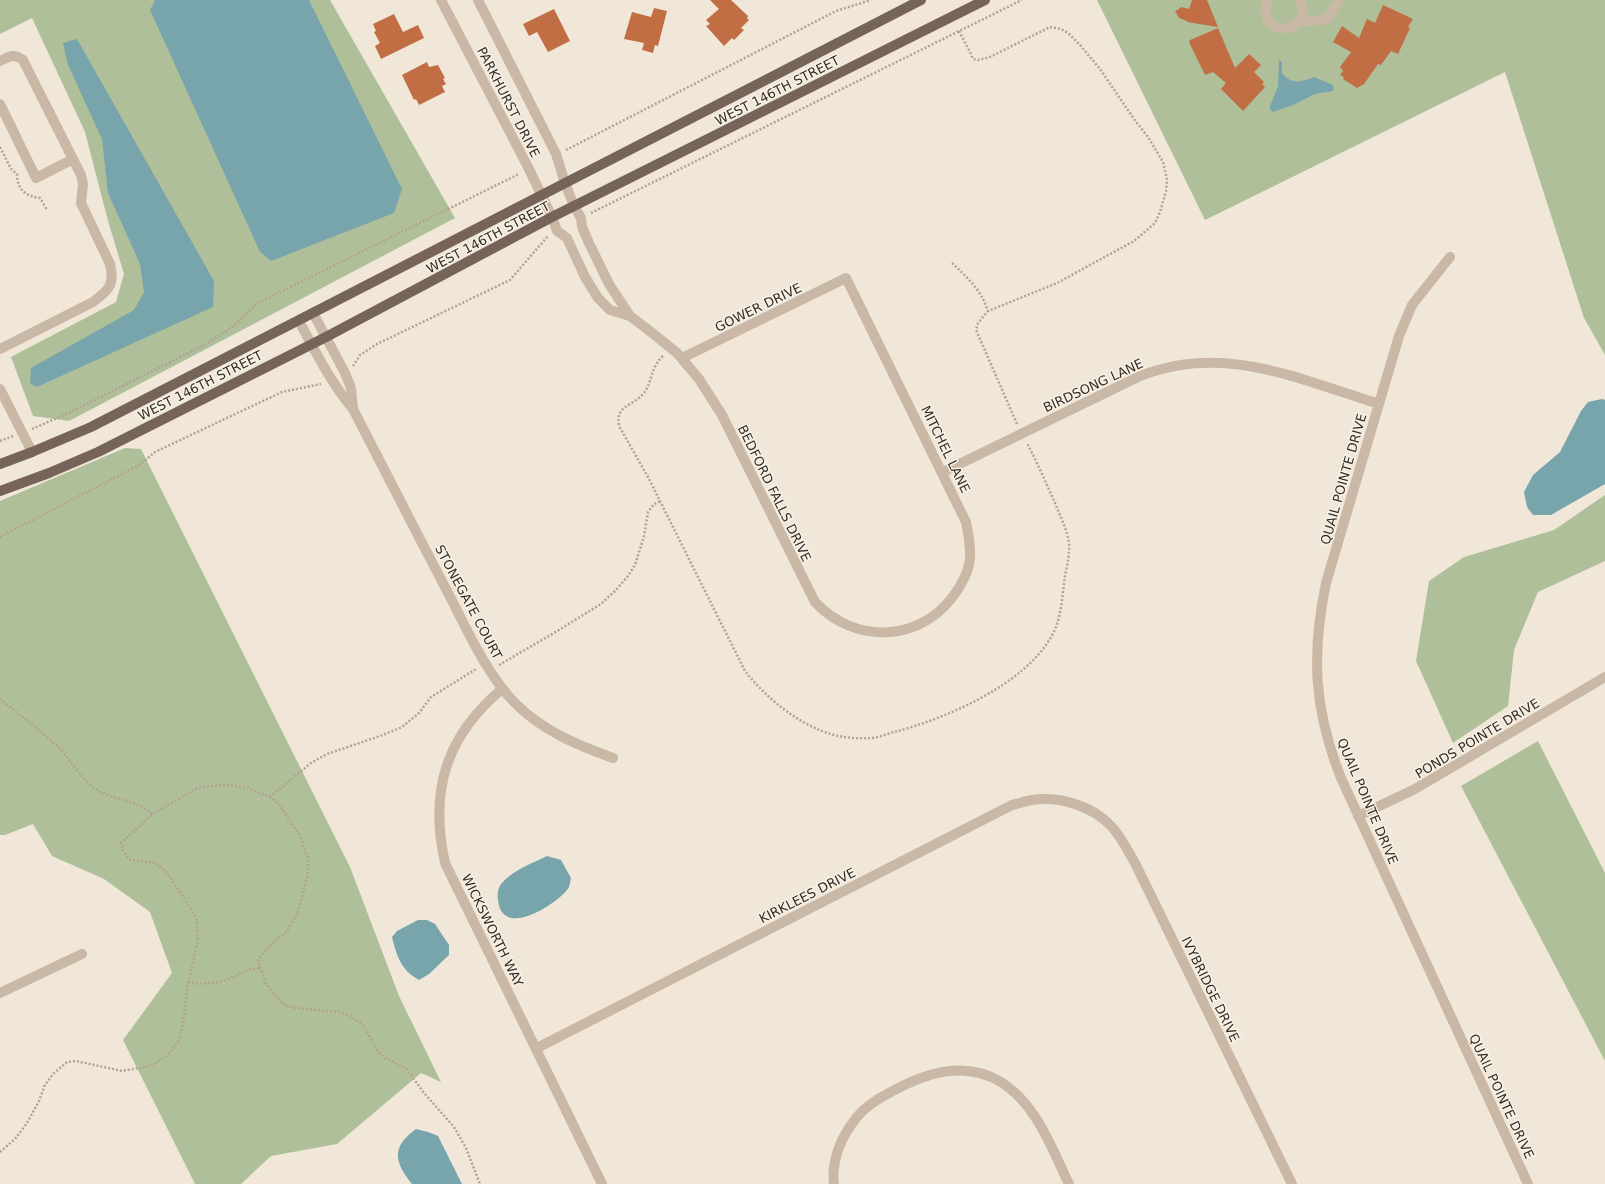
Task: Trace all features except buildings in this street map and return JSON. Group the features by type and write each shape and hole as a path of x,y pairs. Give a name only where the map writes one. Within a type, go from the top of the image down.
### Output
{"main road":[{"name":"WEST 146TH STREET","path":"0,464 91,427 299,321 541,194 921,0"},
{"name":"WEST 146TH STREET","path":"0,491 49,473 98,452 326,336 552,217 985,0"}],"street":[{"name":"PARKHURST DRIVE","path":"441,0 529,169 552,217"},
{"name":"PARKHURST DRIVE","path":"478,0 556,154 574,206"},
{"path":"1268,0 1265,8 1266,15 1273,25 1279,28 1291,28 1300,20 1303,8 1300,0"},
{"path":"1300,20 1311,21 1327,19 1338,0"},
{"path":"0,61 10,56 18,56 23,60 81,175 83,184 81,203 110,264 112,274 112,284 93,302 0,349"},
{"path":"0,104 36,178 73,160"},
{"name":"BEDFORD FALLS DRIVE","path":"574,206 581,218 582,227 609,284 630,316 682,358 699,379 722,415 815,602 833,618 861,629 874,632 904,631 919,625"},
{"name":"BEDFORD FALLS DRIVE","path":"552,217 557,231 567,238 585,277 598,298 610,310 630,316"},
{"name":"QUAIL POINTE DRIVE","path":"1450,257 1412,305 1400,336 1326,583 1317,639 1316,670 1320,707 1326,734 1341,778 1528,1184"},
{"name":"GOWER DRIVE","path":"682,358 846,278"},
{"name":"MITCHEL LANE","path":"846,278 943,472 966,522 970,559 966,574 957,592 946,605 933,617 919,625"},
{"name":"STONEGATE COURT","path":"313,313 345,373 351,388 353,409"},
{"name":"STONEGATE COURT","path":"299,321 337,389 353,409 488,667 502,689 535,720 555,734 613,758"},
{"name":"BIRDSONG LANE","path":"943,472 1153,371 1196,363 1235,363 1254,367 1379,404"},
{"path":"0,389 32,452"},
{"name":"PONDS POINTE DRIVE","path":"1358,816 1422,786 1605,677"},
{"name":"WICKSWORTH WAY","path":"502,689 488,700 471,719 448,760 442,779 439,800 441,844 446,863 602,1184"},
{"name":"KIRKLEES DRIVE","path":"537,1048 1012,806 1032,800 1050,799 1078,805 1095,814"},
{"name":"IVYBRIDGE DRIVE","path":"1095,814 1113,828 1135,863 1292,1184"},
{"path":"0,993 82,954"},
{"path":"834,1184 834,1165 836,1155 850,1126 858,1115 870,1105 918,1078 953,1070 965,1070 985,1075 999,1081 1011,1089 1025,1102 1036,1116 1069,1184"}],"path":[{"path":"556,154 836,11 871,0"},
{"path":"588,215 1022,0"},
{"path":"959,31 970,54 974,59 978,60 990,57 1050,27 1061,29 1068,33 1100,69 1156,148 1163,162 1167,180 1166,191 1160,212 1155,223 1148,231 1098,262 1057,283 988,311 978,324 976,330 1059,513"},
{"path":"0,147 11,169 17,174 17,180 22,190 30,196 40,198 47,210"},
{"path":"44,424 220,336 258,303 529,169"},
{"path":"351,368 360,355 371,348 510,280 550,234"},
{"path":"952,263 973,282 984,298 988,311"},
{"path":"0,537 141,464 155,452 282,392 324,383"},
{"path":"270,797 311,763 327,754 383,735 402,726 419,713 431,697 554,633 601,604 615,591 635,565 641,547 648,512 654,504 660,501"},
{"path":"0,699 55,745 93,787 109,797 124,800 147,809 153,814"},
{"path":"0,1152 15,1139 27,1123 49,1080 59,1068 67,1062 76,1062 122,1071 150,1066 167,1056 178,1042 188,983 198,940 196,917 166,871 155,863 130,860 123,850 122,843 153,814 195,789 228,785 247,788 270,797 278,803 299,834 308,858 308,874 298,912 286,932 266,949 258,960 266,984 283,1004 295,1008 340,1012 350,1016 363,1025 378,1052 385,1058 406,1068 424,1093 454,1127 466,1148 480,1184"},
{"path":"188,983 202,984 221,981 252,968 261,968"}],"green space":[{"path":"0,0 330,0 455,218 69,421 33,416 11,357 116,302 124,274 108,221 85,132 32,18 0,34"},
{"path":"1097,0 1605,0 1605,355 1584,318 1505,72 1205,220"},
{"path":"125,448 141,449 350,867 399,996 441,1082 421,1073 337,1144 271,1156 241,1184 195,1184 123,1040 172,973 150,912 104,879 52,856 33,824 5,835 0,835 0,501"},
{"path":"1605,495 1605,561 1538,592 1514,650 1508,706 1453,743 1416,661 1429,581 1464,557 1554,530"},
{"path":"1538,741 1605,873 1605,1061 1461,786"}],"water":[{"path":"155,0 309,0 402,189 394,213 271,261 260,252 150,10"},
{"path":"77,39 214,281 213,307 37,387 30,383 31,368 134,310 144,292 140,264 108,193 102,139 68,65 63,43"},
{"path":"1279,60 1282,62 1282,73 1285,77 1293,81 1301,81 1314,77 1333,85 1333,91 1315,94 1293,105 1273,112 1270,109 1270,106 1278,86"},
{"path":"1602,399 1605,400 1605,484 1551,515 1533,515 1527,507 1524,492 1533,475 1560,452 1581,411 1588,402"},
{"path":"547,856 561,860 571,878 568,889 551,904 529,916 518,918 509,917 502,911 498,900 498,891 501,885 512,874"},
{"path":"418,920 427,920 435,924 449,945 449,955 429,974 419,980 404,967 396,951 392,937 397,931"},
{"path":"416,1129 438,1136 462,1184 412,1184 402,1169 398,1155 402,1142"}]}
